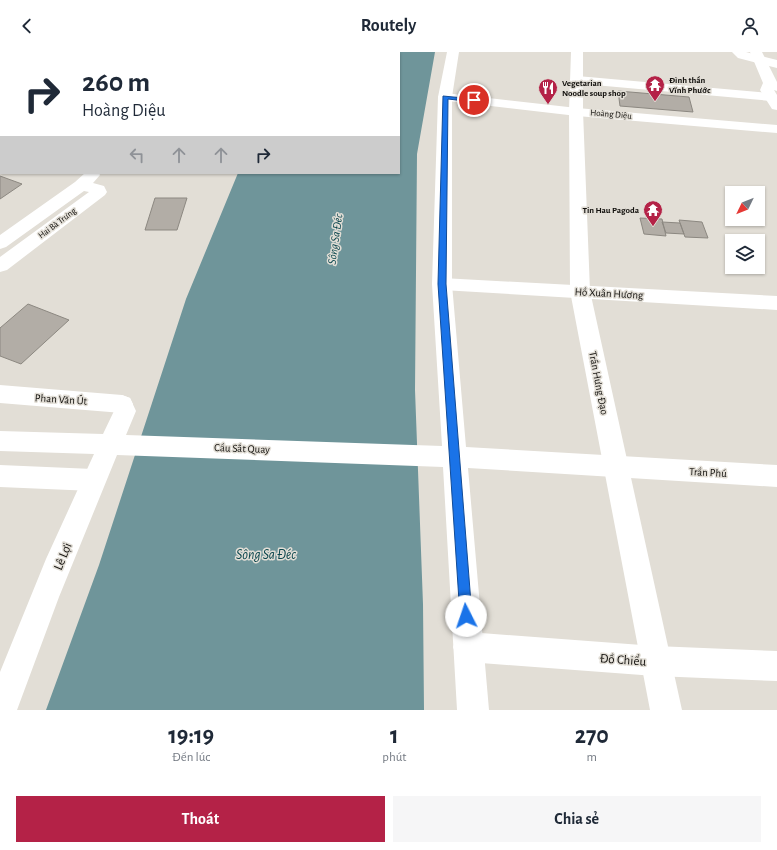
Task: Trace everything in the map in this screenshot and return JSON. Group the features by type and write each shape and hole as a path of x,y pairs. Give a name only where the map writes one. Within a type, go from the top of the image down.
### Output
{"street":[{"path":"453,52 445,97 442,284 473,710"},
{"name":"Trần Hưng Đạo","path":"577,52 576,111 580,291 666,710"},
{"path":"738,52 742,55 758,56 777,64"},
{"path":"577,80 774,93 758,56"},
{"name":"Hoàng Diệu","path":"445,97 576,111 777,129"},
{"name":"Hai Bà Trưng","path":"0,244 81,185 93,174"},
{"name":"Hai Bà Trưng","path":"0,266 99,192 98,189 81,185"},
{"name":"Hồ Xuân Hương","path":"442,284 777,303"},
{"name":"Phan Văn Út","path":"0,394 122,404"},
{"name":"Lê Lợi","path":"1,710 8,670 125,411 122,404"},
{"name":"Cầu Sắt Quay","path":"0,441 263,449 485,458 597,466"},
{"name":"Trần Phú","path":"597,466 777,476"},
{"path":"0,476 93,480"},
{"name":"Đồ Chiểu","path":"468,647 655,661 777,666"}],"water":[{"name":"Sông Sa Đéc","path":"400,52 435,52 417,154 415,390 423,604 424,710 46,710 99,565 186,299 238,174 400,174"}],"building":[{"name":"Đình thần Vĩnh Phước","path":"618,91 689,97 693,112 620,106"},
{"path":"0,176 22,184 0,199"},
{"path":"155,198 187,198 177,230 145,230"},
{"path":"640,218 662,219 666,236 644,234"},
{"path":"679,220 702,222 708,238 685,237"},
{"path":"662,222 680,223 684,234 666,233"},
{"path":"28,304 69,320 21,364 0,356 0,328"}],"place":[{"name":"Đình thần Vĩnh Phước","path":"655,102"},
{"name":"Vegetarian Noodle soup shop","path":"548,105"},
{"name":"Tin Hau Pagoda","path":"653,227"}],"route":[{"path":"466,616 442,284 445,97 474,100"}]}
